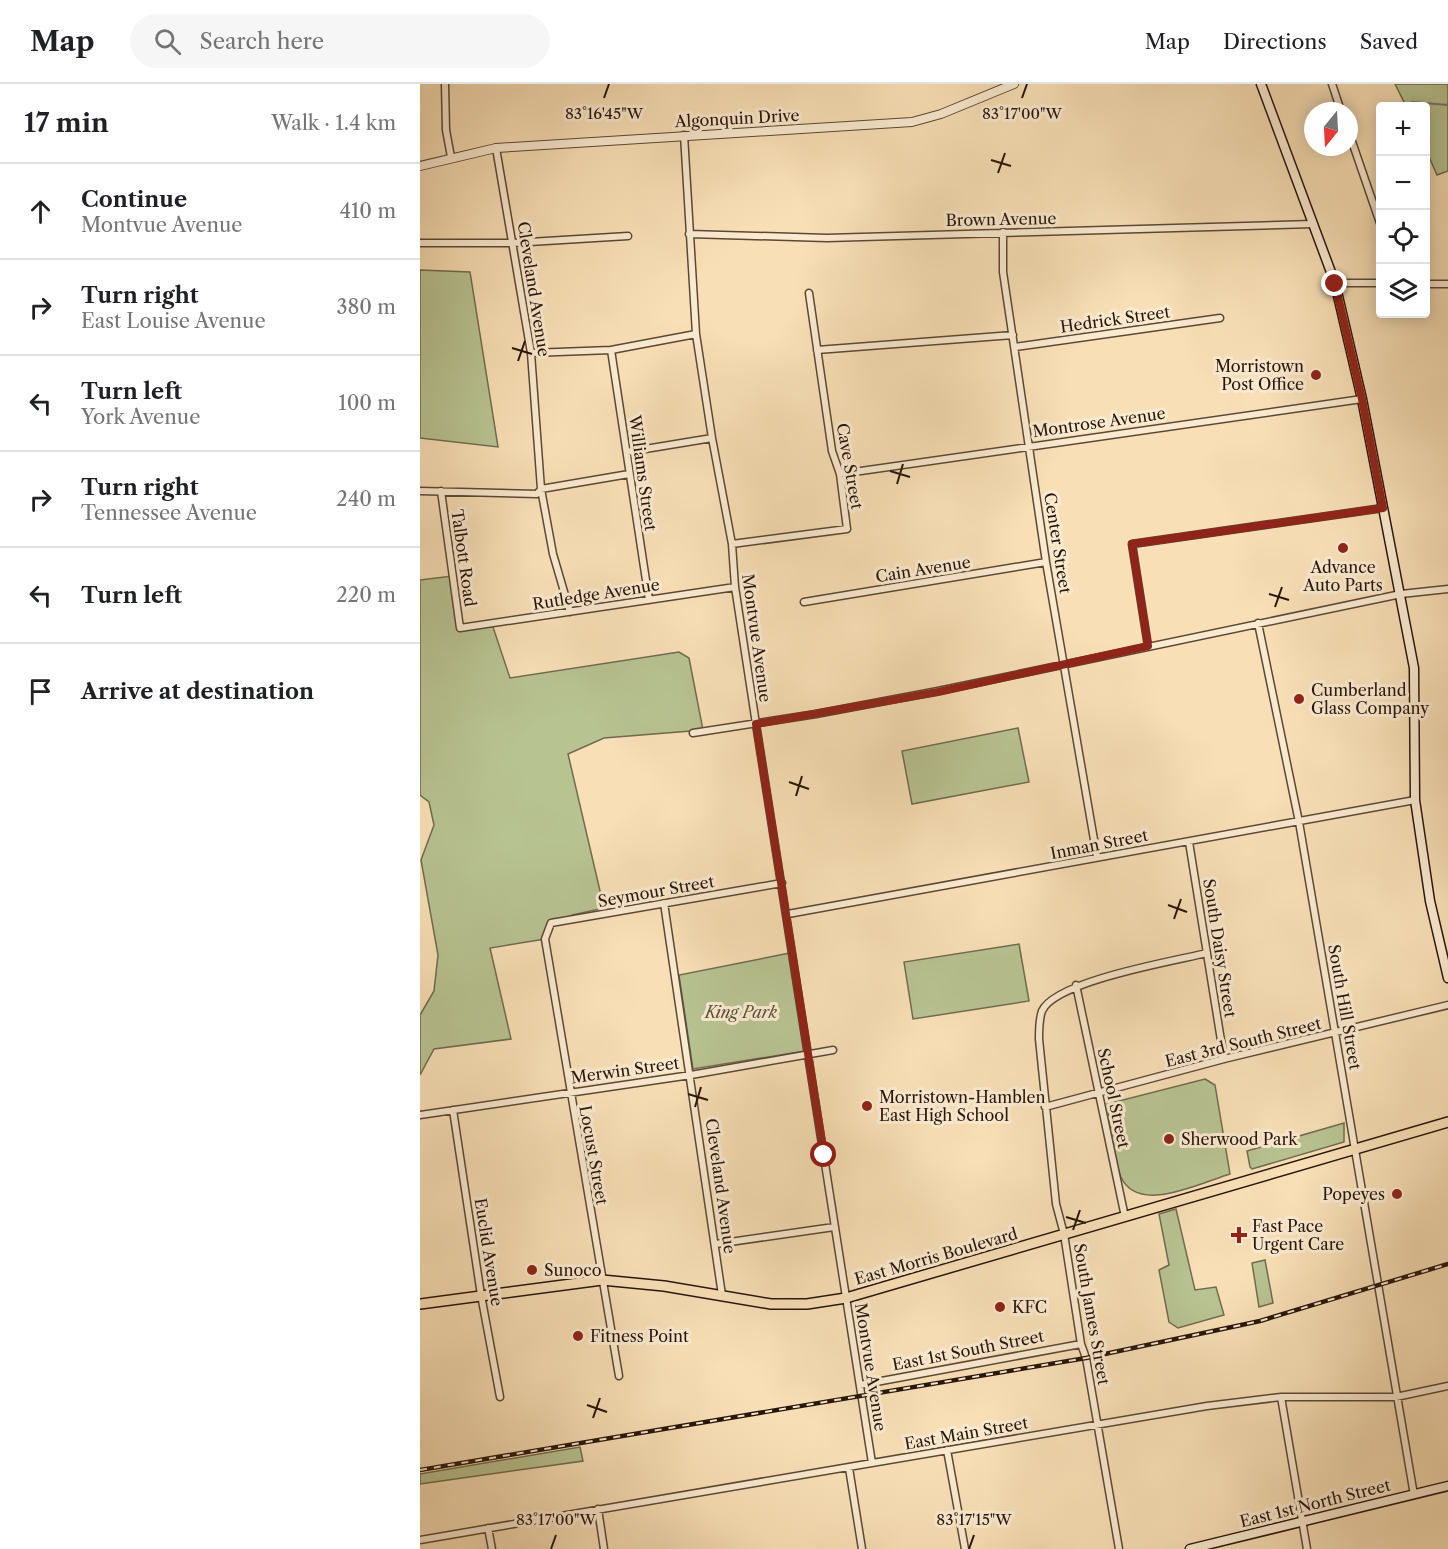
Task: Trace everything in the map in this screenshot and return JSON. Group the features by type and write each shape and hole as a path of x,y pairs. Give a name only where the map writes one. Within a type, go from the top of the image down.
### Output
{"main road":[{"path":"1261,84 1335,284 1362,399 1414,668 1415,800 1430,901 1448,978"},
{"name":"East Morris Boulevard","path":"420,1304 602,1280 722,1295 771,1304 807,1304 846,1298 1448,1122"},
{"name":"East 1st North Street","path":"1193,1549 1448,1486"}],"street":[{"path":"445,84 446,130 451,157"},
{"name":"Algonquin Drive","path":"420,166 496,148 912,122 940,114 1014,84"},
{"path":"1332,84 1338,102"},
{"name":"Montvue Avenue","path":"684,135 696,334 712,438 732,543 735,587 788,914 834,1227 872,1463"},
{"name":"Cleveland Avenue","path":"496,148 531,352 541,489 553,554 570,612"},
{"path":"1357,156 1376,211"},
{"name":"Brown Avenue","path":"689,234 827,238 1313,224"},
{"name":"Center Street","path":"1003,232 1003,272 1046,562 1097,857"},
{"path":"420,243 513,243 628,236"},
{"path":"1335,284 1376,283"},
{"path":"1430,284 1448,284"},
{"name":"Cave Street","path":"732,543 847,530 840,474 832,451 809,293"},
{"name":"Hedrick Street","path":"1015,347 1220,318"},
{"path":"531,352 611,350 696,334"},
{"path":"817,350 1013,334"},
{"name":"Williams Street","path":"611,350 649,600"},
{"name":"Montrose Avenue","path":"840,474 1362,399"},
{"path":"627,452 712,438"},
{"path":"420,491 537,494 541,489 629,474"},
{"name":"Talbott Road","path":"441,491 460,628"},
{"path":"1148,646 1132,544 1383,508"},
{"name":"Cain Avenue","path":"804,602 1046,562"},
{"name":"Rutledge Avenue","path":"460,628 735,587"},
{"path":"693,733 938,692 1401,594 1448,589"},
{"name":"South Hill Street","path":"1258,623 1299,822 1414,1495"},
{"name":"Inman Street","path":"788,914 1415,800"},
{"name":"South Daisy Street","path":"1189,842 1224,1059"},
{"name":"Seymour Street","path":"545,939 551,922 782,883"},
{"name":"Cleveland Avenue","path":"664,903 722,1295"},
{"name":"Locust Street","path":"545,939 619,1376"},
{"path":"1076,985 1207,953"},
{"name":"South James Street","path":"1076,985 1042,1010 1039,1032 1056,1204 1064,1234 1081,1344 1098,1424 1119,1549"},
{"name":"School Street","path":"1076,985 1125,1217"},
{"name":"East 3rd South Street","path":"1045,1107 1224,1059 1336,1034 1448,1005"},
{"name":"Merwin Street","path":"420,1115 691,1075 833,1050"},
{"name":"Euclid Avenue","path":"453,1110 481,1295 500,1397"},
{"path":"716,1244 834,1227"},
{"name":"East 1st South Street","path":"860,1384 1081,1344"},
{"name":"East Main Street","path":"420,1540 1207,1406 1281,1397 1396,1397 1448,1386"},
{"path":"1281,1397 1308,1549"},
{"path":"947,1450 965,1549"},
{"path":"849,1467 862,1549"},
{"path":"598,1509 604,1549"},
{"path":"488,1528 492,1549"}],"green space":[{"path":"1395,84 1448,84 1448,171 1437,175 1430,159 1430,102 1404,102"},
{"path":"420,270 470,272 498,447 420,438"},
{"path":"452,576 460,628 492,624 510,678 679,652 689,658 703,730 604,738 568,754 604,908 572,915 573,919 551,923 545,939 490,948 511,1039 434,1049 420,1075 420,1015 434,991 438,955 421,860 434,825 429,802 420,795 420,580"},
{"path":"1018,728 1029,782 912,804 902,751"},
{"path":"1019,944 1029,1001 913,1019 904,962"},
{"name":"King Park","path":"790,953 805,1051 693,1069 679,975"},
{"name":"Sherwood Park","path":"1205,1079 1215,1085 1230,1174 1171,1193 1141,1194 1129,1188 1118,1169 1107,1104"},
{"path":"1344,1123 1344,1142 1252,1169 1250,1167 1247,1151"},
{"path":"1176,1209 1195,1290 1216,1287 1224,1315 1178,1328 1169,1322 1159,1270 1169,1265 1159,1214"},
{"path":"1265,1260 1273,1303 1259,1307 1252,1263"},
{"path":"580,1447 583,1461 420,1484 420,1474"}],"waterway":[{"path":"1430,104 1448,105"}],"railway":[{"path":"420,1470 1086,1358 1260,1321 1448,1264"}],"place":[{"name":"Morristown Post Office","path":"1316,375"},
{"name":"Advance Auto Parts","path":"1343,548"},
{"name":"Cumberland Glass Company","path":"1299,699"},
{"name":"Morristown-Hamblen East High School","path":"867,1106"},
{"name":"Sherwood Park","path":"1169,1139"},
{"name":"Popeyes","path":"1397,1194"},
{"name":"Fast Pace Urgent Care","path":"1239,1235"},
{"name":"Sunoco","path":"532,1270"},
{"name":"KFC","path":"1000,1307"},
{"name":"Fitness Point","path":"578,1336"}],"route":[{"path":"824,1155 788,914 756,724 938,692 1148,646 1132,544 1383,508 1362,399 1335,284"}]}
